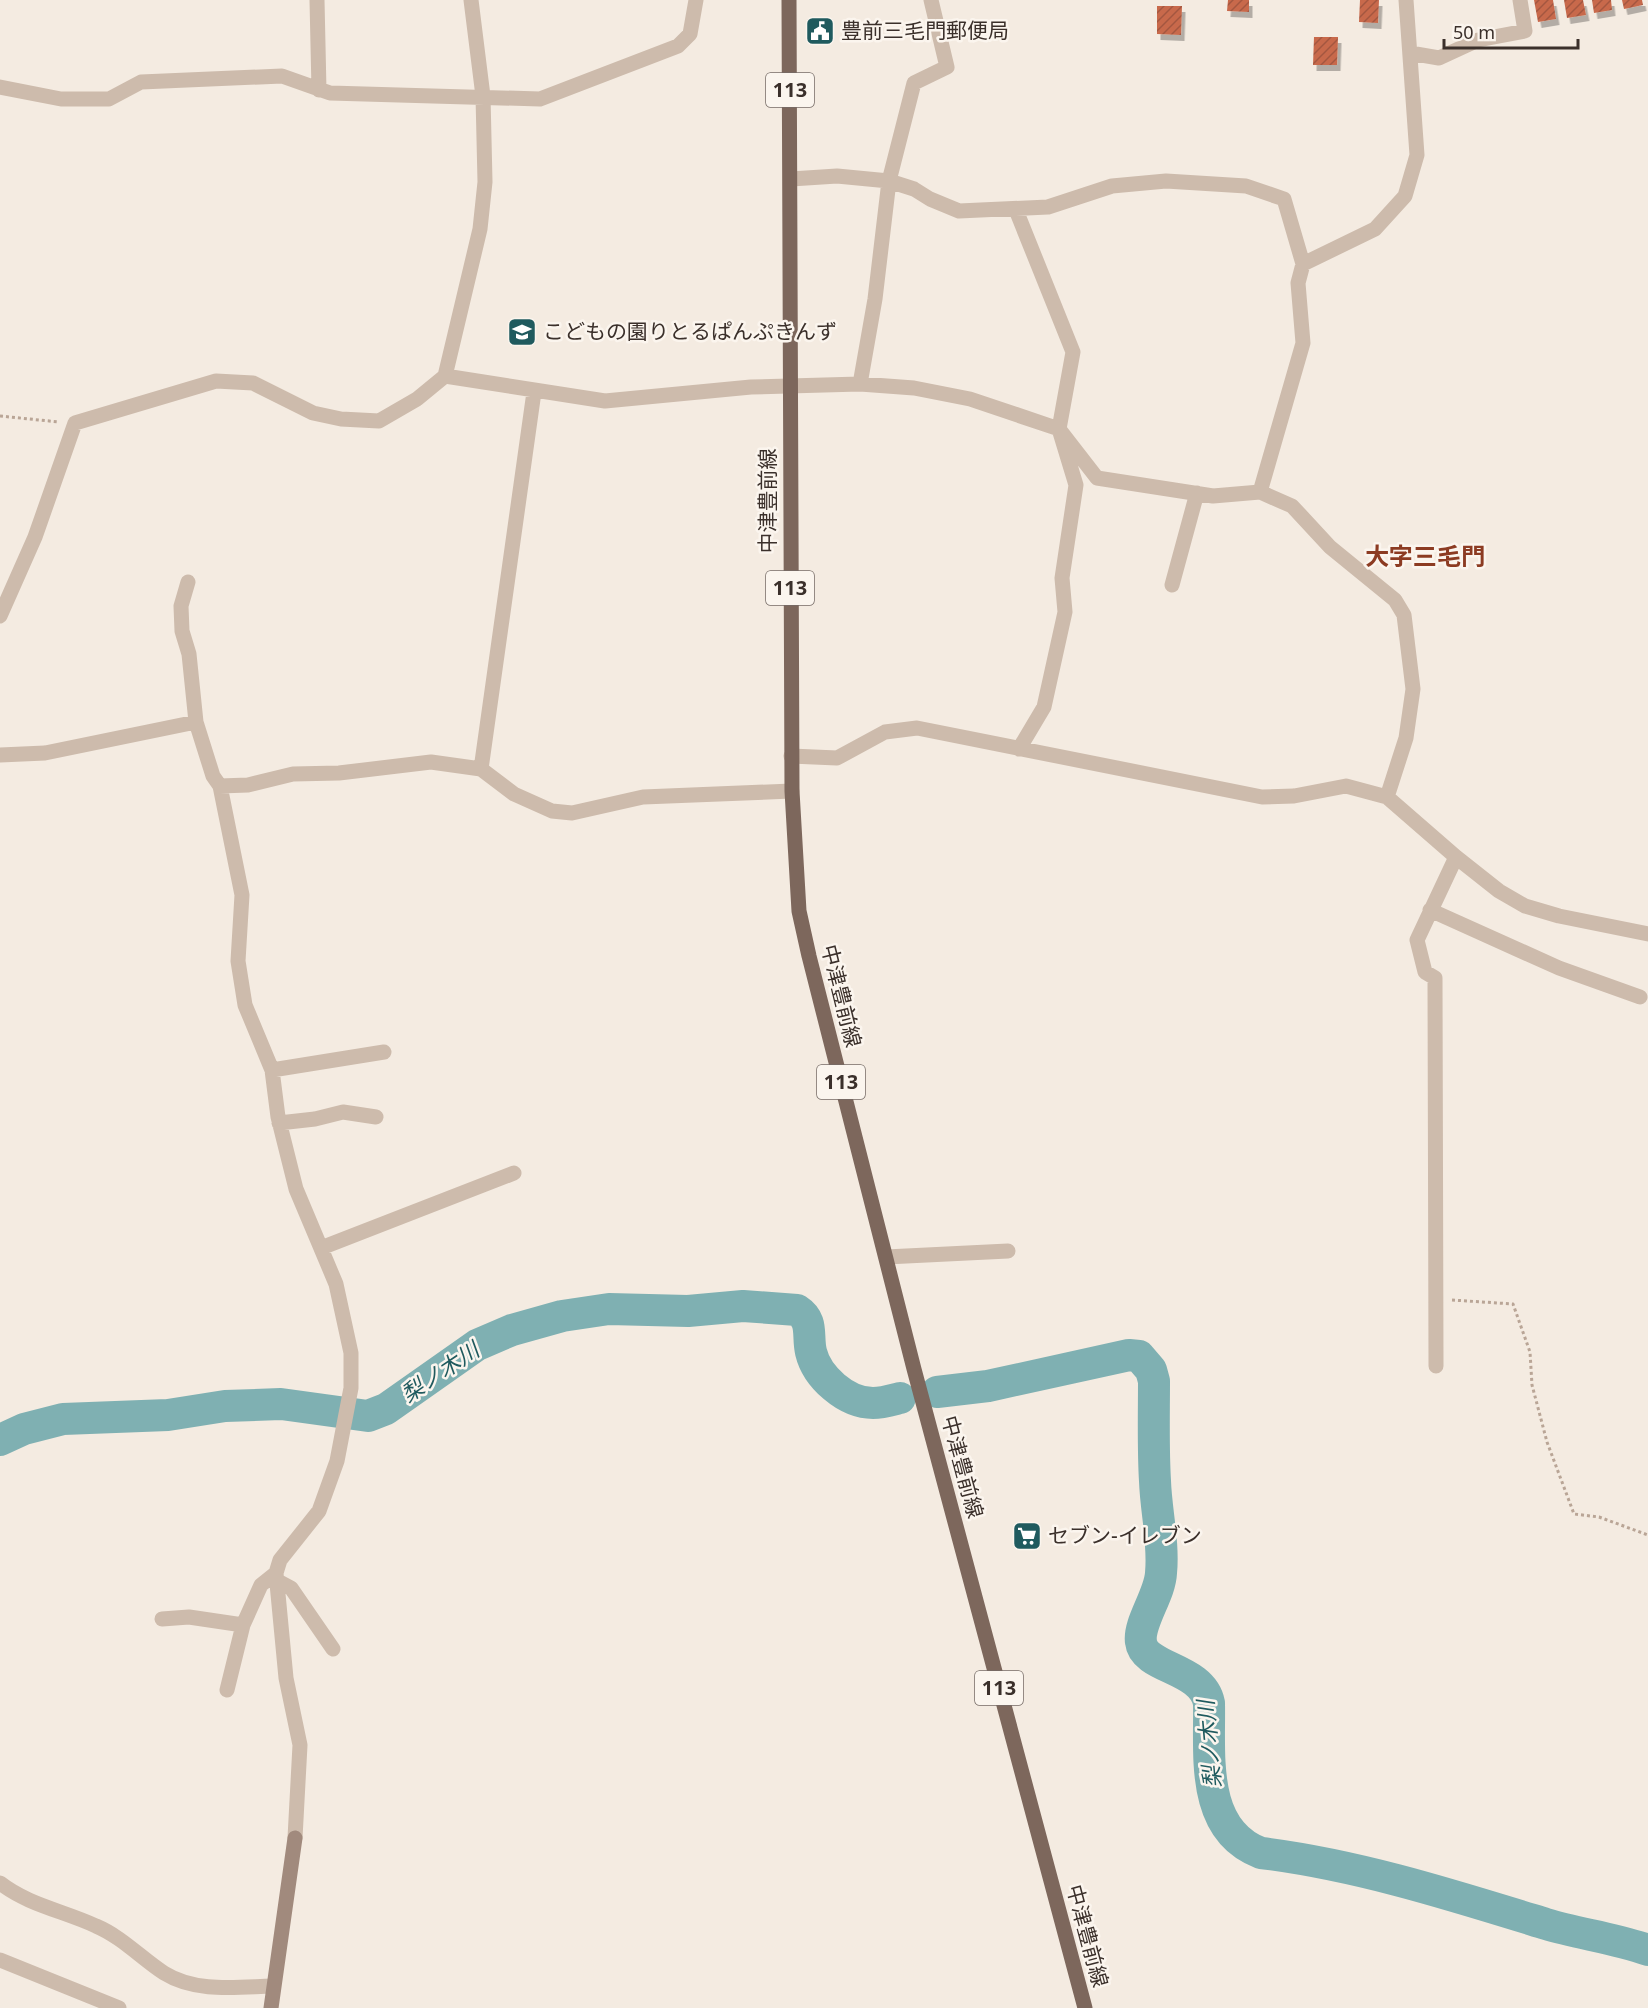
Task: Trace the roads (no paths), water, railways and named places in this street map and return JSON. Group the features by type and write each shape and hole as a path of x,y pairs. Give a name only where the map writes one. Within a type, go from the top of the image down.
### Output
{"main road":[{"name":"中津豊前線","path":"789,0 791,179 788,385 791,756 799,911 886,1257 1085,2008"}],"street":[{"path":"317,0 319,90"},
{"path":"0,616 35,537 75,423 216,381 253,383 313,413 341,419 379,421 417,399 445,376 480,229 485,182 483,96 471,0"},
{"path":"0,87 61,99 109,99 141,82 282,76 330,93 540,99 678,46 690,34 696,0"},
{"path":"860,384 875,299 889,181 914,83 947,67 931,0"},
{"path":"1303,264 1375,229 1405,196 1417,155 1406,0"},
{"path":"1410,53 1439,58 1478,40 1525,31 1520,0"},
{"path":"791,179 837,176 889,181 914,189 930,199 959,211 1048,207 1112,186 1166,181 1246,186 1284,199 1303,264 1298,283 1303,343 1260,492"},
{"path":"1016,210 1073,352 1059,429 1076,485 1062,578 1065,612 1044,707 1019,749"},
{"path":"445,376 534,392 605,401 788,385 860,384 914,388 970,399 1059,429 1097,478 1213,496 1260,492 1292,506 1330,547 1395,600 1404,615 1413,689 1406,738 1387,797"},
{"path":"481,769 534,392"},
{"path":"1173,585 1197,493"},
{"path":"188,582 181,606 182,631 189,654 196,722 213,776 220,786 242,896 238,960 244,1005 272,1070 279,1123 296,1189 336,1284 351,1353 351,1388 337,1461 319,1511 280,1560 276,1577 286,1678 300,1744 295,1838 272,1986 271,2008"},
{"path":"0,755 45,753 196,722"},
{"path":"791,756 837,758 885,732 916,728 1262,797 1294,796 1346,786 1387,797 1456,857 1499,891 1524,906 1559,916 1648,934"},
{"path":"220,786 248,785 292,774 339,773 399,764 431,762 481,769 513,794 552,811 572,813 643,797 792,791"},
{"path":"1436,1366 1435,978 1425,972 1417,940 1456,857"},
{"path":"1430,910 1559,968 1640,998"},
{"path":"272,1070 384,1052"},
{"path":"279,1123 315,1119 343,1112 376,1117"},
{"path":"321,1248 514,1173"},
{"path":"886,1257 1008,1251"},
{"path":"227,1690 243,1625 261,1585 276,1577"},
{"path":"276,1577 291,1588 333,1649"},
{"path":"162,1619 189,1617 243,1625"},
{"path":"0,1883 26,1899 100,1927 165,1973 188,1983 218,1988 272,1986"},
{"path":"0,1960 119,2008"}],"waterway":[{"name":"梨ノ木川","path":"0,1440 24,1429 63,1419 168,1415 225,1406 281,1404 368,1416 386,1409 477,1345 512,1330 562,1316 609,1309 688,1311 743,1306 797,1310 808,1324 814,1361 819,1371 834,1387 853,1399 863,1402 876,1403 900,1398"},
{"name":"梨ノ木川","path":"937,1392 988,1386 1129,1355 1139,1356 1151,1370 1154,1381 1154,1469 1162,1562 1160,1582 1143,1626 1141,1642 1144,1651 1152,1658 1185,1675 1204,1691 1209,1703 1212,1789 1227,1827 1241,1842 1261,1853 1369,1873 1648,1950"}],"place":[{"name":"豊前三毛門郵便局","path":"820,31"},
{"name":"こどもの園りとるぱんぷきんず","path":"522,332"},
{"name":"セブン-イレブン","path":"1027,1536"}],"district":[{"name":"大字三毛門","path":"1425,557"}]}
